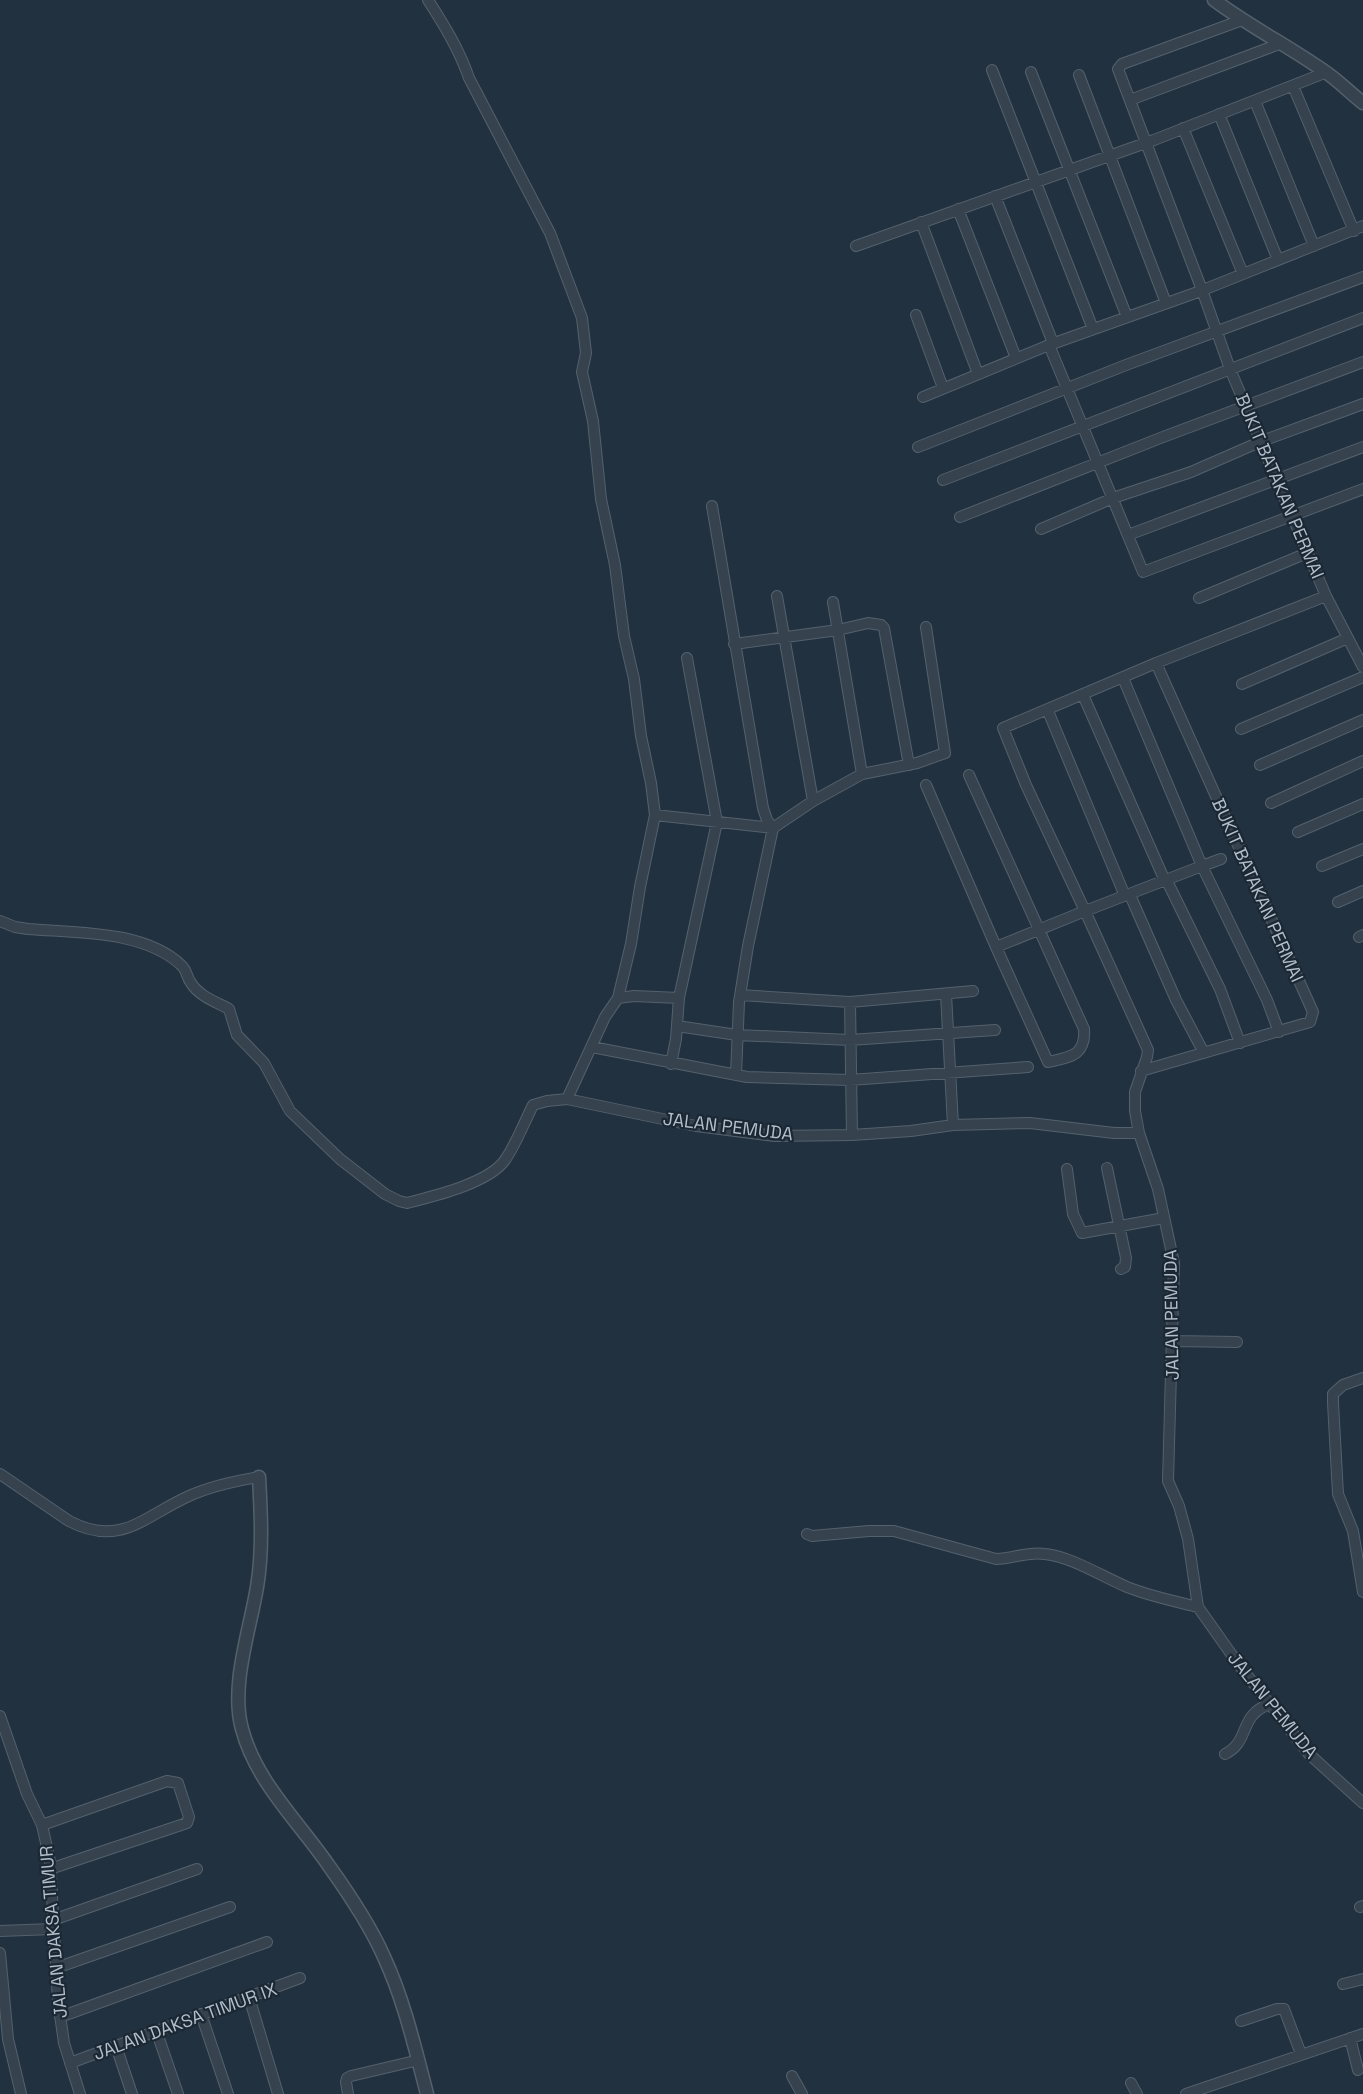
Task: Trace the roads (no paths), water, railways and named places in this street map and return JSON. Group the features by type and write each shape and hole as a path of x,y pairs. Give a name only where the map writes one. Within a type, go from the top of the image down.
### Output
{"street":[{"path":"428,0 448,31 463,60 469,78 550,233 582,318 586,353 582,372 593,421 601,499 615,565 624,636 634,679 641,736 651,783 655,815 640,887 631,944 618,998 605,1017 567,1099"},
{"path":"1214,0 1242,20 1326,72 1363,103"},
{"name":"BUKIT BATAKAN PERMAI","path":"1139,1133 1135,1092 1148,1057 1148,1050 1026,785 1003,728 1048,711 1156,663 1326,596 1294,516 1230,369 1147,142 1118,69 1122,64 1242,20"},
{"path":"1130,100 1282,43"},
{"path":"992,70 1093,329"},
{"path":"1031,72 1127,317"},
{"path":"856,246 1147,142 1326,72"},
{"path":"1079,75 1166,303"},
{"path":"923,397 1051,344 1202,290 1359,229 1293,86"},
{"path":"1255,101 1314,246"},
{"path":"1220,114 1278,260"},
{"path":"1183,128 1243,274"},
{"path":"995,196 1068,388 1143,572 1363,489"},
{"path":"958,209 1016,358"},
{"path":"921,222 978,374"},
{"path":"918,447 1217,331 1319,295 1363,277"},
{"path":"916,315 943,388"},
{"path":"943,480 1363,318"},
{"path":"960,517 1363,362"},
{"path":"1040,529 1113,498 1191,472 1262,442 1363,404"},
{"path":"1128,534 1311,468 1363,447"},
{"path":"712,506 734,644 764,808 767,820 773,828 748,946 740,995 736,1075"},
{"path":"1199,598 1308,553"},
{"path":"777,596 813,801"},
{"path":"1326,596 1363,667"},
{"path":"833,602 862,774"},
{"path":"734,644 838,630 875,622 884,628 908,765"},
{"path":"655,815 773,828 813,801 862,774 908,765 945,754 926,627"},
{"path":"1242,684 1348,638"},
{"path":"671,1064 679,998 717,822 687,658"},
{"name":"BUKIT BATAKAN PERMAI","path":"1141,1072 1310,1022 1313,1012 1156,663"},
{"path":"1241,729 1363,677"},
{"name":"BUKIT BATAKAN PERMAI","path":"1123,678 1202,866 1267,1000 1279,1032"},
{"path":"1083,695 1166,881 1220,989 1240,1043"},
{"path":"1048,711 1127,895 1176,1000 1204,1053"},
{"path":"1260,765 1363,720"},
{"path":"1271,803 1363,761"},
{"path":"926,785 1048,1062 1077,1053 1085,1042 1084,1029 969,775"},
{"path":"1298,832 1363,804"},
{"path":"1322,866 1363,849"},
{"path":"996,947 1221,859"},
{"path":"1338,902 1363,891"},
{"name":"JALAN PEMUDA","path":"0,921 28,930 138,941 167,956 183,967 191,984 201,993 229,1009 237,1035 264,1063 290,1111 296,1118 340,1159 386,1194 400,1202 407,1203 467,1185 496,1169 505,1160 533,1105 547,1101 567,1099 696,1126 775,1136 911,1132 952,1125 1030,1123 1114,1133 1139,1133 1158,1189 1174,1263 1168,1481 1179,1506 1188,1539 1198,1607 1270,1704 1310,1754 1361,1799"},
{"path":"740,995 850,1002 973,991"},
{"path":"946,994 952,1125"},
{"path":"618,998 634,996 679,998"},
{"path":"850,1002 852,1135"},
{"path":"677,1026 737,1035 850,1040 947,1035 995,1030"},
{"path":"592,1047 671,1064 736,1075 850,1080 1028,1067"},
{"path":"1108,1168 1126,1258 1125,1267 1121,1269"},
{"path":"1067,1170 1073,1214 1082,1233 1164,1218"},
{"path":"1172,1341 1237,1342"},
{"path":"1363,1378 1339,1388 1333,1394 1338,1494 1359,1548 1363,1592"},
{"path":"0,1474 69,1521 79,1526 106,1531 133,1527 186,1497 205,1489 259,1477 260,1533 257,1586 239,1690 242,1729 255,1761 269,1787 329,1866 384,1956 396,1986 427,2094"},
{"path":"807,1534 812,1536 869,1531 894,1532 996,1560 1029,1553 1045,1554 1064,1558 1129,1588 1198,1607"},
{"path":"1225,1754 1238,1744 1252,1714 1261,1707 1270,1704"},
{"name":"JALAN DAKSA TIMUR","path":"0,1716 27,1794 42,1825 50,1861 60,2017 70,2063 80,2094"},
{"path":"42,1825 167,1781 178,1783 190,1817 187,1823 179,1826 50,1869"},
{"path":"0,1931 53,1924 197,1869"},
{"path":"56,1968 230,1907"},
{"path":"60,2017 267,1942"},
{"path":"0,1953 8,2039 21,2094"},
{"name":"JALAN DAKSA TIMUR IX","path":"70,2063 300,1978"},
{"path":"1343,1984 1363,1979"},
{"path":"249,1997 278,2094"},
{"path":"1241,2021 1284,2008 1302,2054"},
{"path":"201,2014 228,2094"},
{"path":"156,2030 178,2094"},
{"path":"1186,2094 1363,2034"},
{"path":"1350,2038 1358,2070"},
{"path":"116,2046 132,2094"},
{"path":"348,2094 346,2082 347,2078 351,2076 418,2060"},
{"path":"792,2076 802,2094"},
{"path":"1131,2083 1137,2094"}]}
